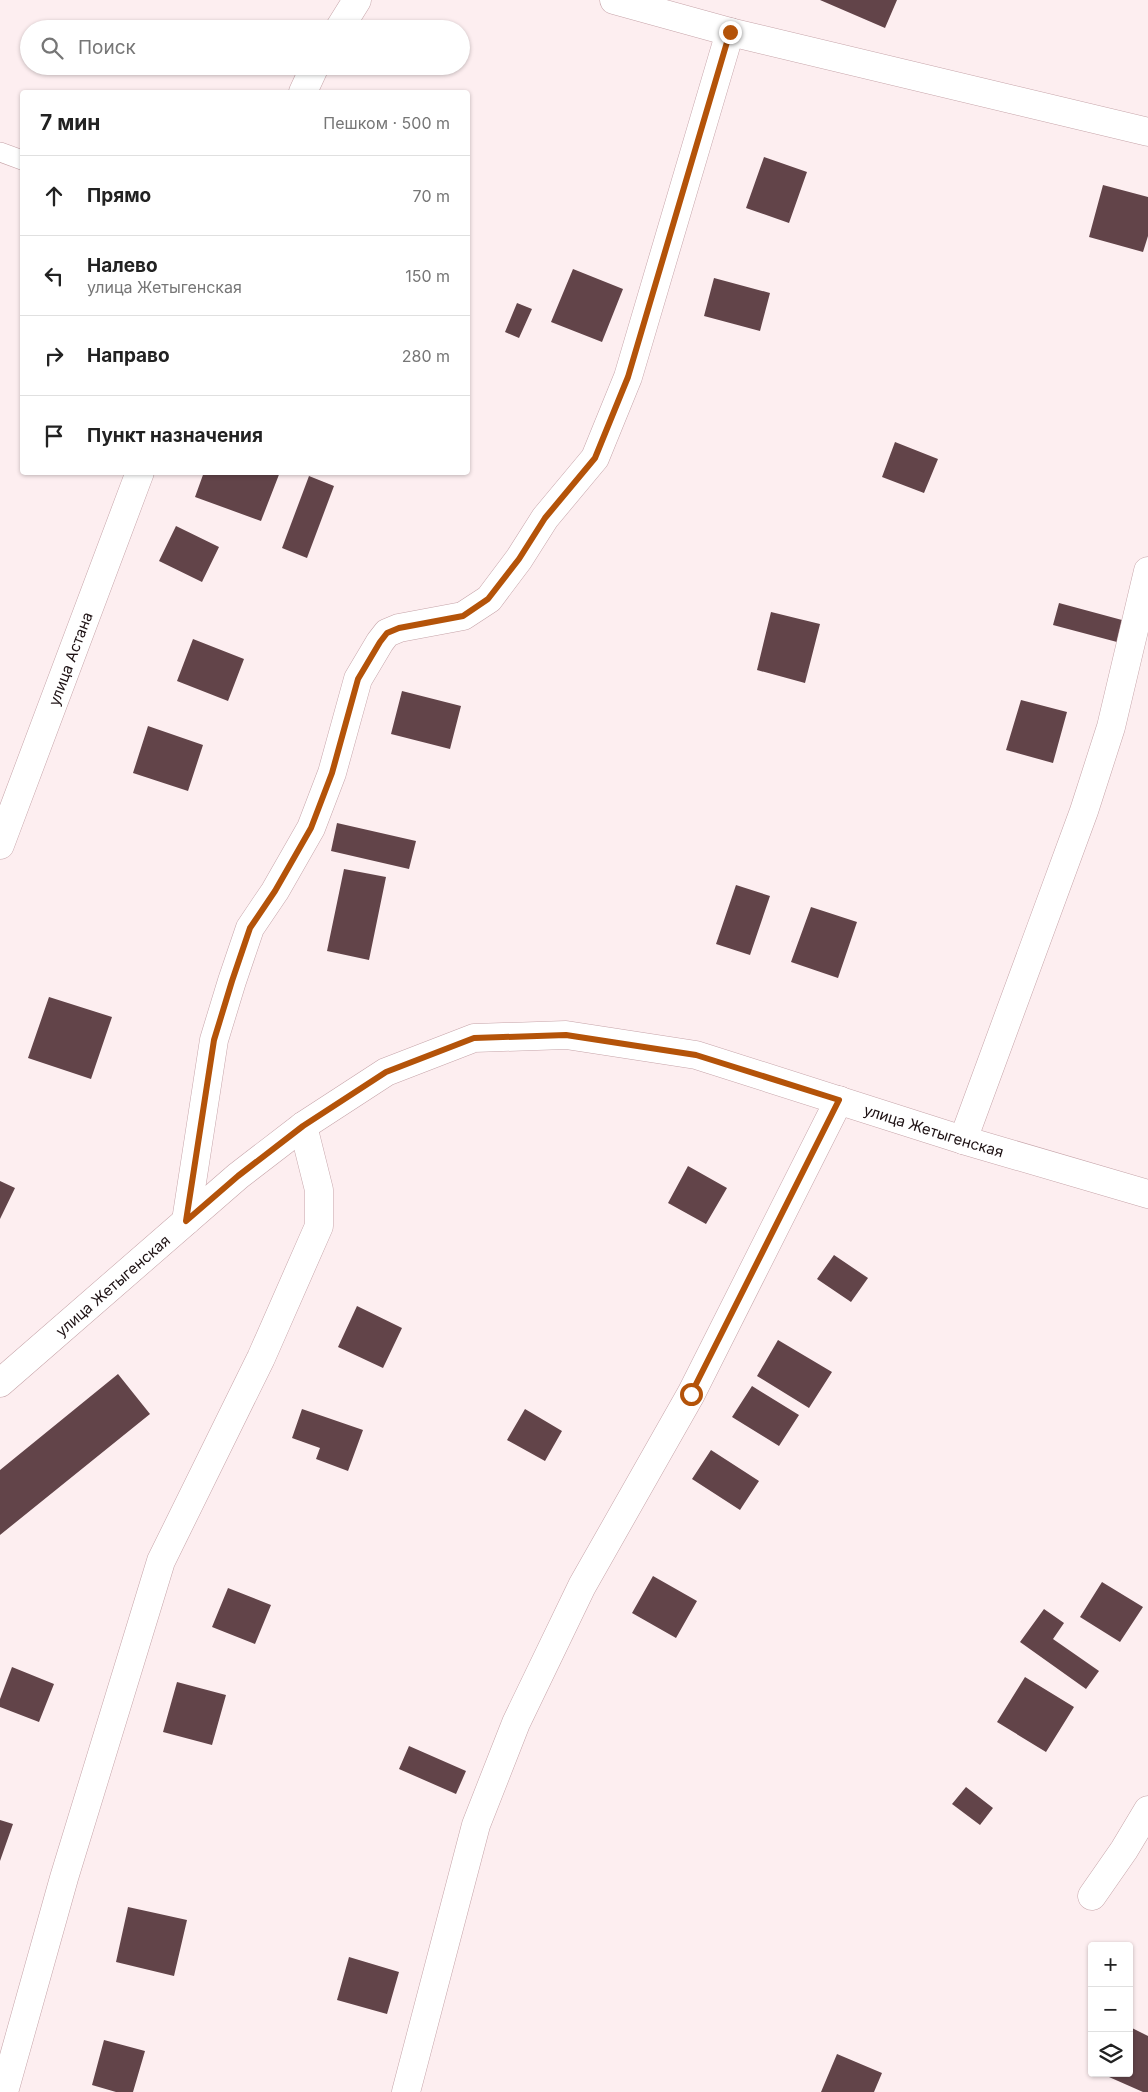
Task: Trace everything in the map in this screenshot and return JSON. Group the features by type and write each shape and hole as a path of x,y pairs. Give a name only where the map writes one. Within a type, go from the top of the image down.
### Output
{"street":[{"path":"345,20 357,0"},
{"path":"614,0 730,32 1148,132"},
{"path":"186,1221 214,1040 232,981 250,928 275,891 311,828 332,773 358,679 387,633 399,628 463,616 488,599 519,559 545,518 595,458 628,377 730,32"},
{"path":"304,90 311,75"},
{"name":"улица Астана","path":"0,845 139,475"},
{"path":"962,1140 1084,811 1110,727 1148,571"},
{"name":"улица Жетыгенская","path":"0,1383 238,1176 303,1126 386,1072 474,1038 566,1035 696,1055 962,1140 1148,1194"},
{"path":"406,2092 476,1825 516,1723 582,1586 691,1394 839,1100"},
{"path":"4,2092 66,1868 161,1561 261,1358 319,1226 318,1190 303,1126"},
{"path":"1092,1896 1124,1850 1148,1810"}],"lane":[{"path":"0,152 20,159"}],"building":[{"path":"820,0 897,0 885,28"},
{"path":"764,157 807,172 789,223 746,208"},
{"path":"1103,185 1148,197 1148,236 1143,252 1089,237"},
{"path":"573,269 623,289 602,342 551,322"},
{"path":"714,278 770,293 760,331 704,316"},
{"path":"517,303 532,309 519,338 505,332"},
{"path":"895,442 938,459 924,493 882,477"},
{"path":"203,475 279,475 261,521 195,497"},
{"path":"309,476 334,486 307,558 282,548"},
{"path":"176,526 219,547 202,582 159,561"},
{"path":"1059,603 1122,620 1117,642 1053,625"},
{"path":"771,612 820,624 805,683 757,670"},
{"path":"193,639 244,659 228,701 177,681"},
{"path":"402,691 461,706 450,749 391,734"},
{"path":"1021,700 1067,712 1053,763 1006,750"},
{"path":"148,726 203,745 188,791 133,773"},
{"path":"337,823 416,841 409,869 331,851"},
{"path":"344,869 386,877 369,960 327,951"},
{"path":"736,885 770,896 750,955 716,944"},
{"path":"811,907 857,922 838,978 791,962"},
{"path":"49,997 112,1017 91,1079 28,1058"},
{"path":"688,1166 727,1188 706,1224 668,1203"},
{"path":"0,1181 15,1188 0,1219"},
{"path":"834,1255 868,1278 851,1302 817,1279"},
{"path":"357,1306 402,1328 383,1368 338,1347"},
{"path":"778,1340 832,1372 809,1408 757,1376"},
{"path":"118,1374 150,1414 0,1535 0,1470"},
{"path":"752,1386 799,1415 779,1446 732,1417"},
{"path":"302,1409 363,1430 348,1471 316,1459 320,1448 292,1438"},
{"path":"525,1409 562,1431 545,1461 507,1440"},
{"path":"711,1450 759,1481 740,1510 692,1479"},
{"path":"653,1576 697,1601 676,1638 632,1613"},
{"path":"1102,1582 1143,1607 1120,1642 1080,1617"},
{"path":"228,1588 271,1605 255,1644 212,1627"},
{"path":"1044,1609 1064,1623 1053,1639 1099,1671 1086,1689 1020,1642"},
{"path":"12,1667 54,1684 39,1722 0,1707 0,1699"},
{"path":"1025,1677 1074,1707 1046,1752 997,1722"},
{"path":"177,1682 226,1695 212,1745 163,1732"},
{"path":"409,1746 466,1771 456,1794 399,1769"},
{"path":"966,1787 993,1808 980,1825 952,1804"},
{"path":"0,1820 13,1824 0,1861"},
{"path":"128,1907 187,1920 174,1976 116,1962"},
{"path":"349,1957 399,1972 387,2014 337,2000"},
{"path":"1133,2028 1148,2036 1148,2092 1143,2092 1109,2077 1133,2077"},
{"path":"104,2040 145,2051 133,2092 116,2092 92,2085"},
{"path":"837,2054 882,2073 874,2092 821,2092"}],"route":[{"path":"691,1394 839,1100 696,1055 566,1035 474,1038 386,1072 303,1126 238,1176 186,1221 214,1040 232,981 250,928 275,891 311,828 332,773 358,679 387,633 399,628 463,616 476,609 488,599 519,559 545,518 595,458 628,377 730,32"}]}
